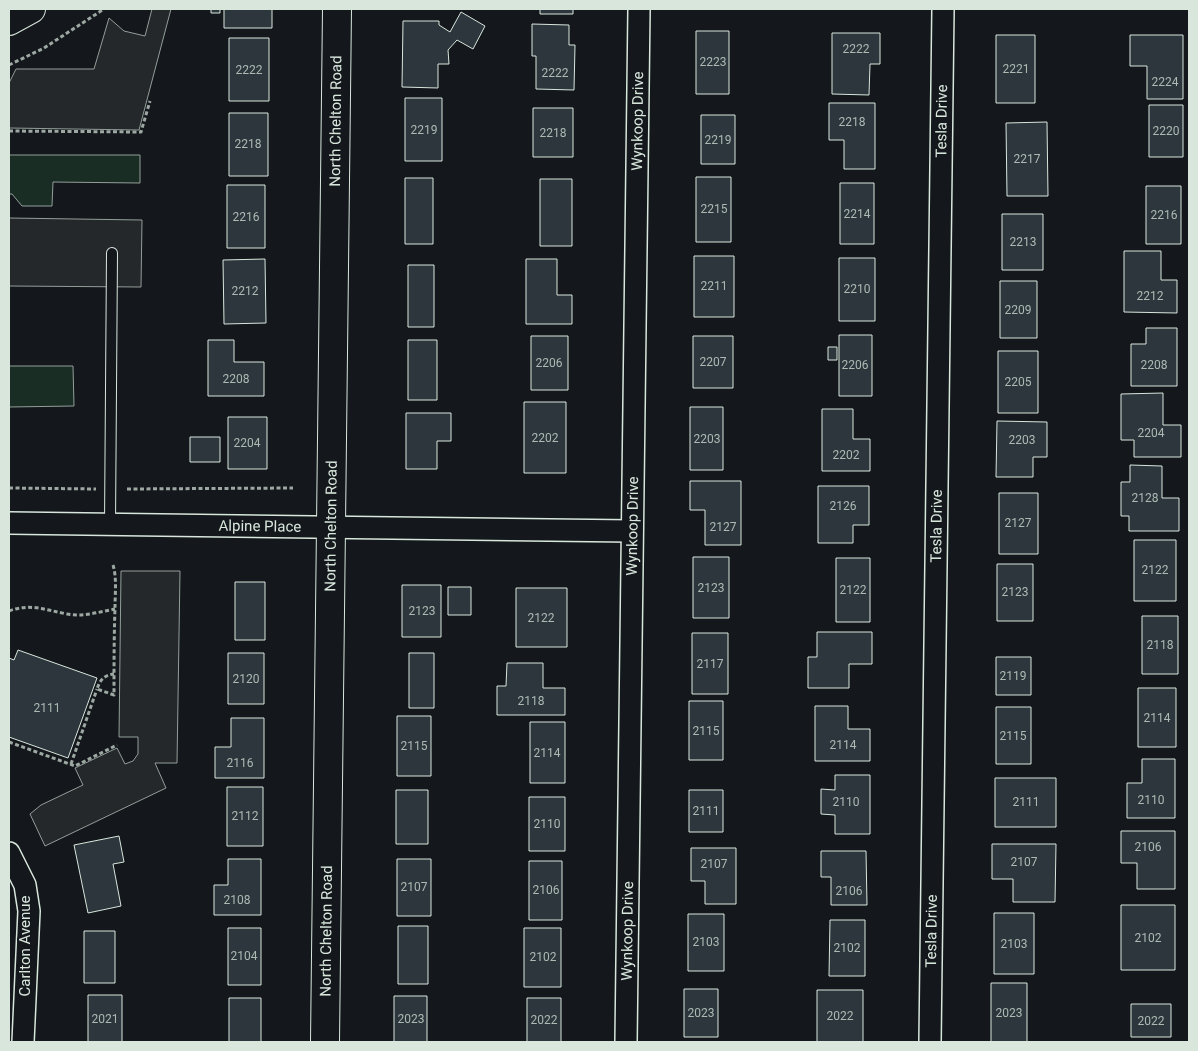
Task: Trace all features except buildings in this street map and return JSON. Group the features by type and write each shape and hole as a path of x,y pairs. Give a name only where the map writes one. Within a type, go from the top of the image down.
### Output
{"main road":[{"path":"9,21 31,9"},
{"name":"North Chelton Road","path":"325,1042 337,9"}],"street":[{"name":"Wynkoop Drive","path":"626,1042 639,9"},
{"name":"Tesla Drive","path":"930,1042 943,9"},
{"name":"Alpine Place","path":"9,523 632,531"},
{"name":"Carlton Avenue","path":"9,853 25,885 29,911 24,1042"}],"lane":[{"path":"110,524 112,253"}],"path":[{"path":"9,65 44,48 104,9"},
{"path":"9,131 141,132 150,101"},
{"path":"9,488 293,488"},
{"path":"97,689 114,695 115,571 113,565"},
{"path":"9,611 29,606 67,614 82,615 114,609"},
{"path":"71,764 99,682 106,675 114,674"},
{"path":"9,742 75,766 117,746"}],"green space":[{"path":"9,155 140,155 140,183 53,182 52,206 22,206 12,194 9,194"},
{"path":"9,366 73,366 74,406 9,407"}],"shaded area":[{"path":"152,9 171,9 139,130 9,128 9,83 16,69 94,69 109,18 124,31 145,36"},
{"path":"9,218 142,220 141,287 9,286"},
{"path":"121,571 180,571 177,763 155,763 166,788 45,846 30,814 41,805 83,785 75,768 117,748 125,764 133,761 138,754 138,737 119,737"}]}
